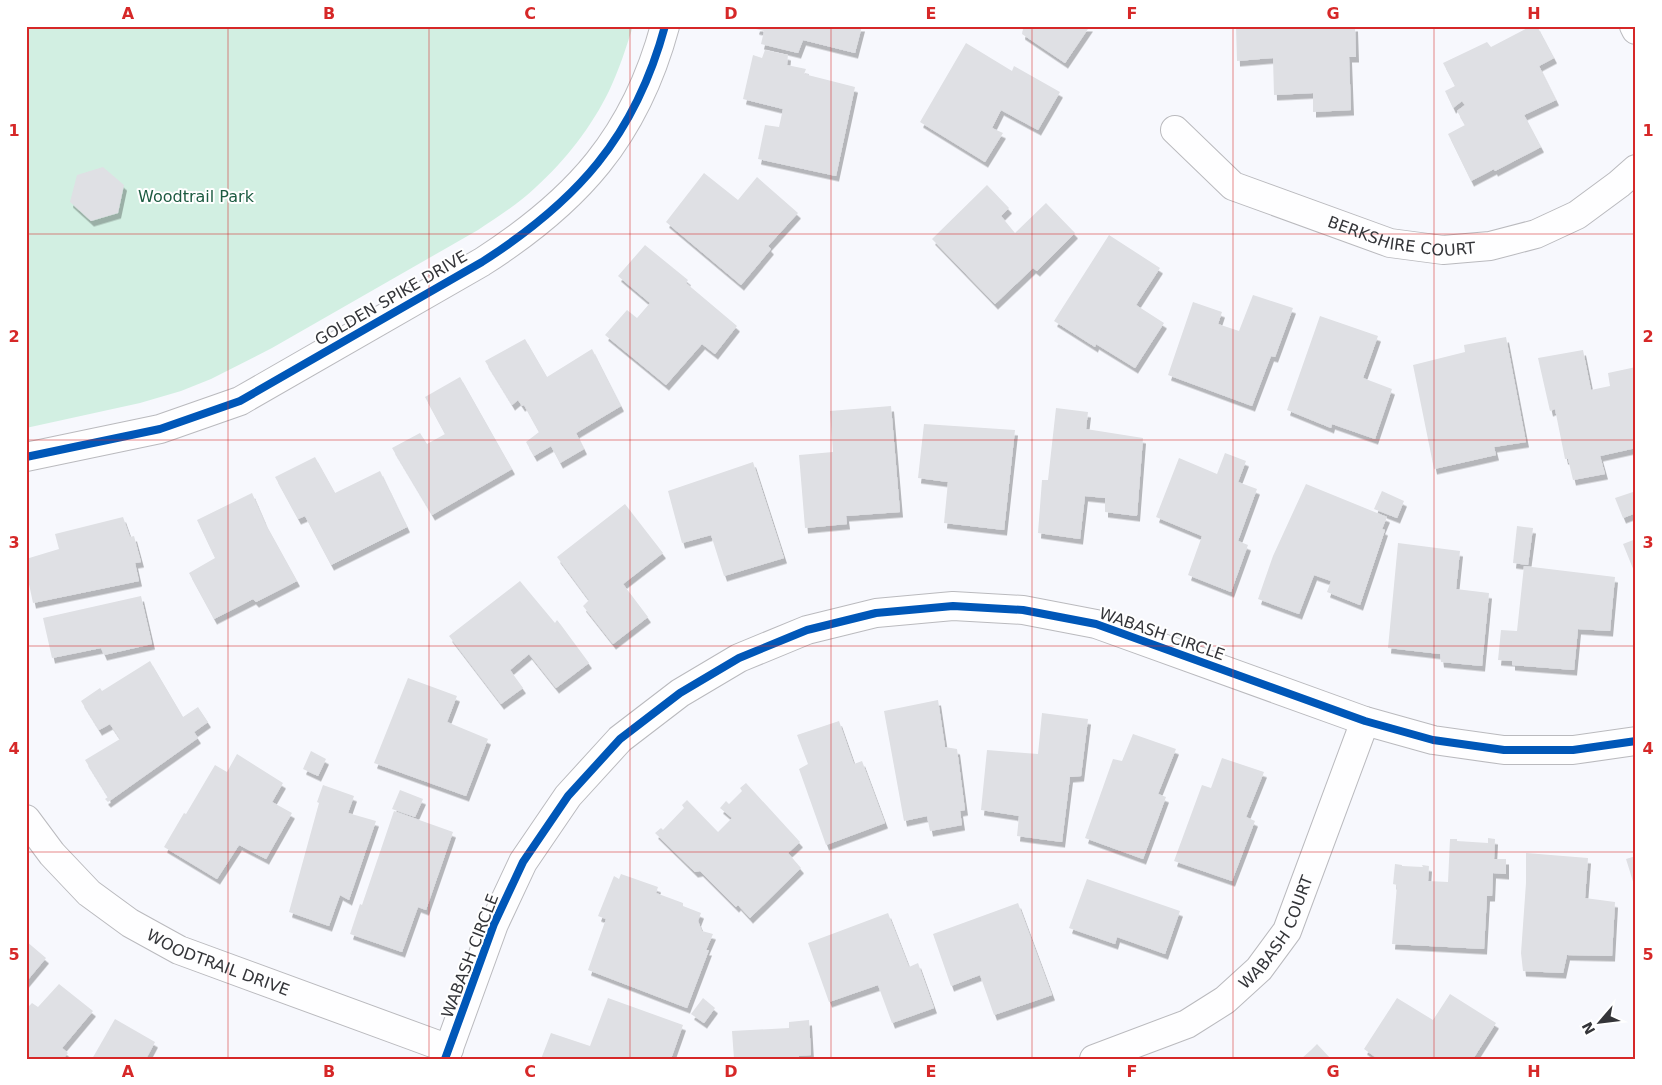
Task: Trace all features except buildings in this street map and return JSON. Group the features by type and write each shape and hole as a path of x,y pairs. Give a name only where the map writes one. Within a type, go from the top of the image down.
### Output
{"street":[{"name":"GOLDEN SPIKE DRIVE","path":"26,457 160,429 240,401 482,262 514,241 565,199 607,152 625,126 651,74 666,26"},
{"path":"1634,26 1636,30"},
{"name":"BERKSHIRE COURT","path":"1175,130 1233,186 1390,243 1443,250 1490,246 1536,234 1577,215 1619,184 1636,168"},
{"name":"WABASH CIRCLE","path":"447,1054 498,915 523,862 568,796 620,739 680,693 739,658 807,630 876,614 953,606 1023,610 1096,624 1365,721 1432,740 1504,750 1573,750 1636,741"},
{"name":"WABASH COURT","path":"1094,1059 1186,1024 1225,1000 1259,969 1287,932 1365,721"},
{"name":"WOODTRAIL DRIVE","path":"26,818 52,854 89,893 130,923 179,950 447,1054"}],"green space":[{"name":"Woodtrail Park","path":"26,26 633,26 613,83 586,130 547,177 508,210 478,230 272,348 211,379 181,391 140,403 26,428"}],"cycle path":[{"path":"26,457 160,429 240,401 482,262 516,239 546,215 574,190 598,163 619,133 637,101 652,66 665,26"},
{"path":"445,1059 494,924 523,862 568,796 620,739 680,693 739,658 807,630 876,613 953,606 1023,610 1096,624 1365,721 1433,740 1504,750 1573,750 1636,741"}]}
